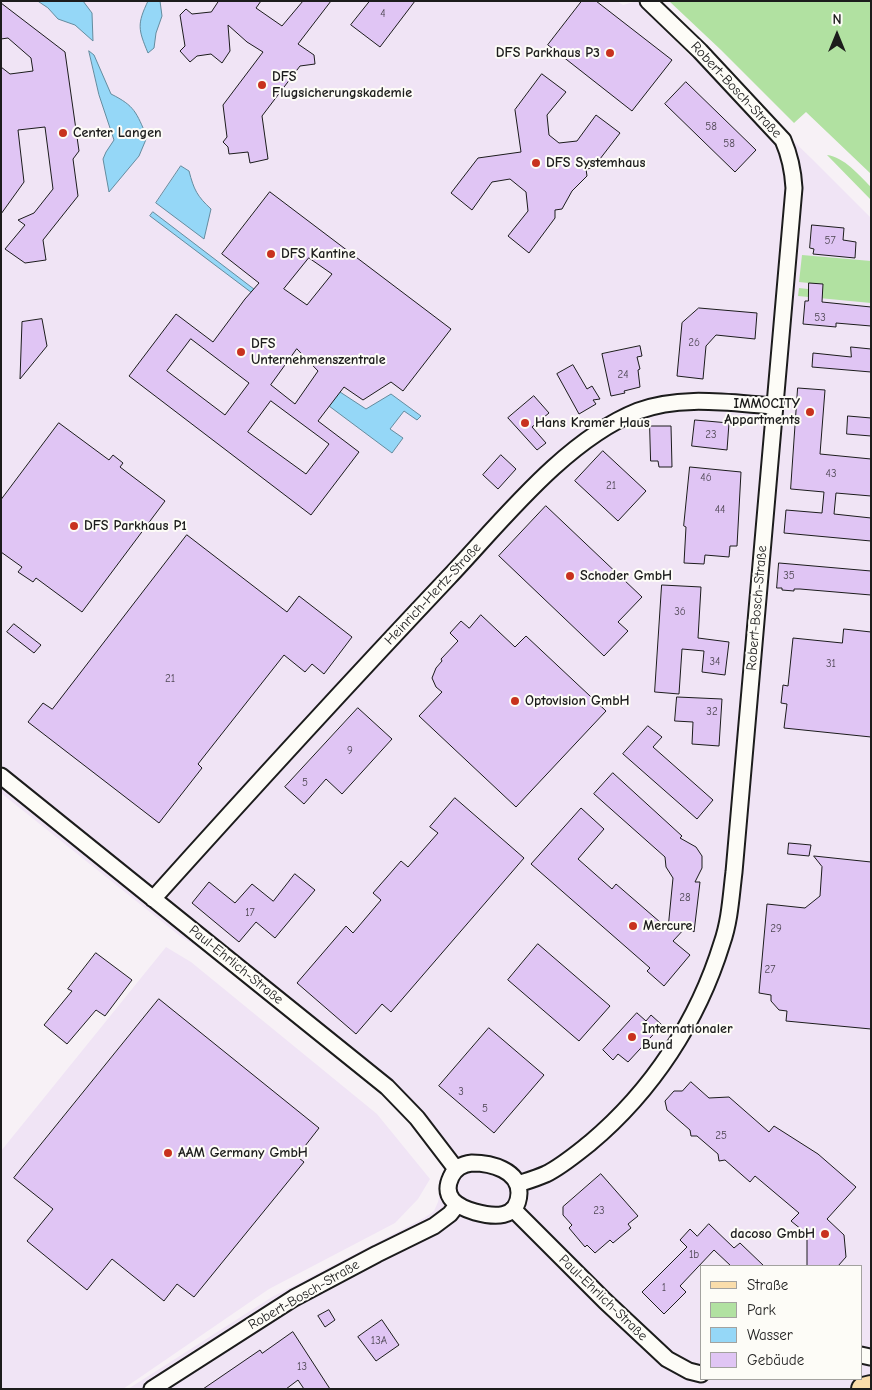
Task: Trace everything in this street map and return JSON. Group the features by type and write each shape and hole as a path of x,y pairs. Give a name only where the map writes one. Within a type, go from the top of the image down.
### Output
{"main road":[{"path":"863,1389 871,1387"}],"street":[{"name":"Robert-Bosch-Straße","path":"518,1184 546,1174 560,1166 605,1130 642,1093 660,1071 690,1020 720,950 727,926 734,872 794,188 791,158 783,140 776,131 700,51 648,1"},
{"name":"Heinrich-Hertz-Straße","path":"153,899 397,632 540,480 572,452 602,429 636,412 653,406 671,402 693,401 774,406"},
{"name":"Paul-Ehrlich-Straße","path":"1,776 387,1087 417,1118 456,1168"},
{"path":"479,1163 508,1172 518,1184 518,1201 513,1209 503,1215 493,1216 456,1205 448,1188 451,1176 456,1168 466,1164 479,1163"},
{"name":"Robert-Bosch-Straße","path":"152,1389 287,1303 377,1254 434,1226 450,1214 456,1205"},
{"name":"Paul-Ehrlich-Straße","path":"513,1209 667,1360 689,1372 700,1374"}],"shaded area":[{"path":"1,1 617,1 623,5 637,1 689,55 700,51 871,218 871,1389 128,1389 272,1297 424,1218 434,1211 440,1193 439,1180 445,1175 445,1170 417,1118 262,987 180,936 1,793"},
{"path":"166,947 191,962 377,1114 430,1179 418,1199 395,1223 269,1289 123,1389 1,1389 1,1151"}],"green space":[{"path":"669,1 871,1 871,174 806,112 794,123"},
{"path":"827,155 839,159 851,167 871,187 871,200"},
{"path":"802,255 871,261 871,303 798,296 799,288 808,289 809,283 799,282"}],"water":[{"path":"38,1 83,1 92,13 93,41 75,25 58,19"},
{"path":"148,1 160,1 162,16 156,33 154,48 148,53 140,27 142,15"},
{"path":"89,51 94,55 111,94 130,106 140,121 147,137 139,156 109,192 103,159 114,140 99,95"},
{"path":"181,166 189,171 197,192 211,209 204,239 156,203"},
{"path":"153,212 263,296 260,299 150,216"},
{"path":"340,392 366,409 391,394 421,416 417,420 404,411 390,429 403,438 392,453 329,406"}],"building":[{"name":"DFS Flugsicherungskademie","path":"219,1 261,1 256,8 282,26 303,1 331,1 298,44 314,55 315,64 300,66 262,116 268,159 250,163 248,152 229,154 228,147 223,142 227,137 223,105 263,52 247,42 228,25 230,51 222,63 211,54 197,56 190,62 180,51 185,46 180,15 186,9 192,14 211,12"},
{"name":"DFS Flugsicherungskademie","path":"370,1 415,1 380,47 351,25"},
{"name":"DFS Parkhaus P3","path":"582,1 596,1 672,60 632,111 548,45"},
{"name":"Center Langen","path":"1,3 65,52 79,151 73,159 78,196 43,240 46,260 25,263 5,249 25,225 18,220 34,213 53,189 45,127 18,130 24,182 1,214 1,67 10,74 33,71 31,58 8,38 1,39"},
{"name":"DFS Systemhaus","path":"542,74 566,92 547,115 549,135 559,143 577,141 596,115 620,133 593,168 586,169 587,176 572,191 562,209 555,210 555,218 529,253 508,236 528,211 526,192 510,179 492,182 472,210 451,193 478,158 521,152 515,110"},
{"path":"686,82 756,150 735,172 665,104"},
{"name":"DFS Unternehmenszentrale","path":"270,192 451,329 403,391 391,382 363,400 344,387 318,421 359,452 311,515 129,376 176,314 213,342 259,283 222,254","holes":["309,258 332,274 307,305 284,289","191,339 249,383 225,415 167,371","297,349 318,371 295,404 271,385","271,401 329,444 306,474 248,432"]},
{"path":"812,225 844,228 843,240 856,242 855,258 813,254 814,249 810,248"},
{"path":"809,283 823,284 822,302 871,307 871,326 836,323 836,327 803,324 805,301 808,301"},
{"path":"699,308 757,313 755,339 716,335 706,346 703,379 677,376 682,323"},
{"path":"42,319 47,346 20,379 22,322"},
{"path":"640,346 642,356 637,357 640,369 638,370 640,387 611,396 602,354"},
{"path":"851,347 871,349 871,372 812,367 813,353 851,357"},
{"path":"573,365 587,389 592,386 600,399 593,400 596,404 579,414 557,374"},
{"path":"798,388 825,390 820,454 871,459 871,496 836,493 834,514 871,518 871,541 784,533 786,510 822,513 824,492 791,489"},
{"name":"Hans Kramer Haus","path":"534,396 549,413 532,427 546,443 537,450 508,418"},
{"path":"848,416 871,418 871,436 847,434"},
{"path":"695,420 729,423 727,450 692,446"},
{"name":"DFS Parkhaus P1","path":"59,423 109,460 113,455 123,463 120,467 165,501 82,612 36,578 33,582 18,572 22,567 1,552 1,500"},
{"path":"650,426 671,426 672,467 659,467 658,461 651,461"},
{"path":"603,451 646,491 618,521 575,481"},
{"path":"501,455 516,469 498,489 483,475"},
{"path":"690,467 741,472 737,546 730,546 729,557 705,555 704,564 684,563 686,527 684,526"},
{"name":"Schoder GmbH","path":"546,506 642,597 618,622 628,631 604,656 499,556"},
{"path":"187,535 287,612 299,596 352,637 324,674 312,664 305,672 284,655 198,764 202,768 159,823 28,722 43,703 52,709"},
{"path":"779,563 871,571 871,595 800,589 794,589 794,591 782,590 782,588 777,588"},
{"path":"662,585 701,587 698,638 729,642 725,675 702,672 704,651 682,649 679,694 655,692"},
{"name":"Optovision GmbH","path":"481,615 515,647 526,636 606,711 516,807 419,716 442,692 436,687 432,678 436,668 442,661 441,659 458,641 450,633 461,621 469,628"},
{"path":"14,624 41,645 34,653 7,632"},
{"path":"844,629 871,632 871,737 784,728 787,704 781,703 783,685 788,686 793,638 842,643"},
{"path":"677,697 722,699 719,746 692,744 693,722 675,721"},
{"path":"358,708 392,739 342,794 326,779 304,804 285,787"},
{"path":"648,726 662,737 653,747 713,800 697,819 623,754"},
{"path":"613,773 682,836 680,838 696,847 702,856 702,868 695,882 700,882 694,932 687,926 673,941 690,955 664,986 647,971 650,968 531,864 581,808 604,829 578,859 612,889 616,884 668,929 673,878 666,867 665,857 594,794"},
{"path":"455,798 524,858 391,1012 382,1004 356,1034 297,983 346,926 353,933 381,900 373,893 401,861 408,867 438,833 430,827"},
{"path":"789,843 811,845 809,856 788,854"},
{"path":"814,856 871,862 871,1029 786,1021 787,1011 779,1010 771,1001 771,995 759,993 767,904 805,908 820,896 822,867"},
{"path":"295,874 315,890 275,938 256,922 239,942 192,903 209,882 235,903 252,884 273,901"},
{"path":"538,944 610,1006 579,1041 508,980"},
{"path":"96,953 132,980 105,1016 96,1010 67,1044 44,1025 72,991 68,989"},
{"name":"AAM Germany GmbH","path":"159,999 319,1128 305,1146 307,1148 299,1158 304,1162 194,1297 177,1284 164,1301 112,1259 87,1290 27,1241 53,1209 14,1178"},
{"name":"Internationaler Bund","path":"637,1013 646,1021 651,1015 662,1025 628,1062 618,1054 613,1060 603,1050"},
{"path":"489,1028 544,1075 494,1133 439,1086"},
{"path":"691,1082 709,1098 729,1097 769,1132 774,1126 818,1154 856,1187 827,1219 844,1235 846,1257 839,1265 807,1265 807,1234 791,1221 799,1213 755,1176 750,1182 725,1160 719,1161 718,1154 697,1136 691,1136 690,1130 667,1110 665,1101 674,1091 682,1091"},
{"path":"601,1174 638,1216 628,1224 631,1228 613,1243 610,1240 595,1253 587,1245 585,1247 569,1228 572,1225 563,1215 563,1207"},
{"path":"709,1224 734,1248 740,1243 763,1265 730,1265 714,1250 680,1286 686,1292 664,1314 642,1292 687,1247 680,1240 690,1229 697,1236"},
{"path":"329,1310 335,1320 325,1327 318,1316"},
{"path":"382,1320 399,1345 376,1361 358,1337"},
{"path":"293,1332 330,1389 304,1389 298,1380 286,1389 203,1389 260,1350 262,1353"}],"place":[{"name":"DFS Parkhaus P3","path":"610,53"},
{"name":"DFS Flugsicherungskademie","path":"262,85"},
{"name":"Center Langen","path":"63,133"},
{"name":"DFS Systemhaus","path":"536,163"},
{"name":"DFS Kantine","path":"271,254"},
{"name":"DFS Unternehmenszentrale","path":"241,352"},
{"name":"IMMOCITY Appartments","path":"810,412"},
{"name":"Hans Kramer Haus","path":"525,423"},
{"name":"DFS Parkhaus P1","path":"74,526"},
{"name":"Schoder GmbH","path":"570,576"},
{"name":"Optovision GmbH","path":"515,701"},
{"name":"Mercure","path":"633,926"},
{"name":"Internationaler Bund","path":"632,1037"},
{"name":"AAM Germany GmbH","path":"168,1153"},
{"name":"dacoso GmbH","path":"825,1234"}]}
